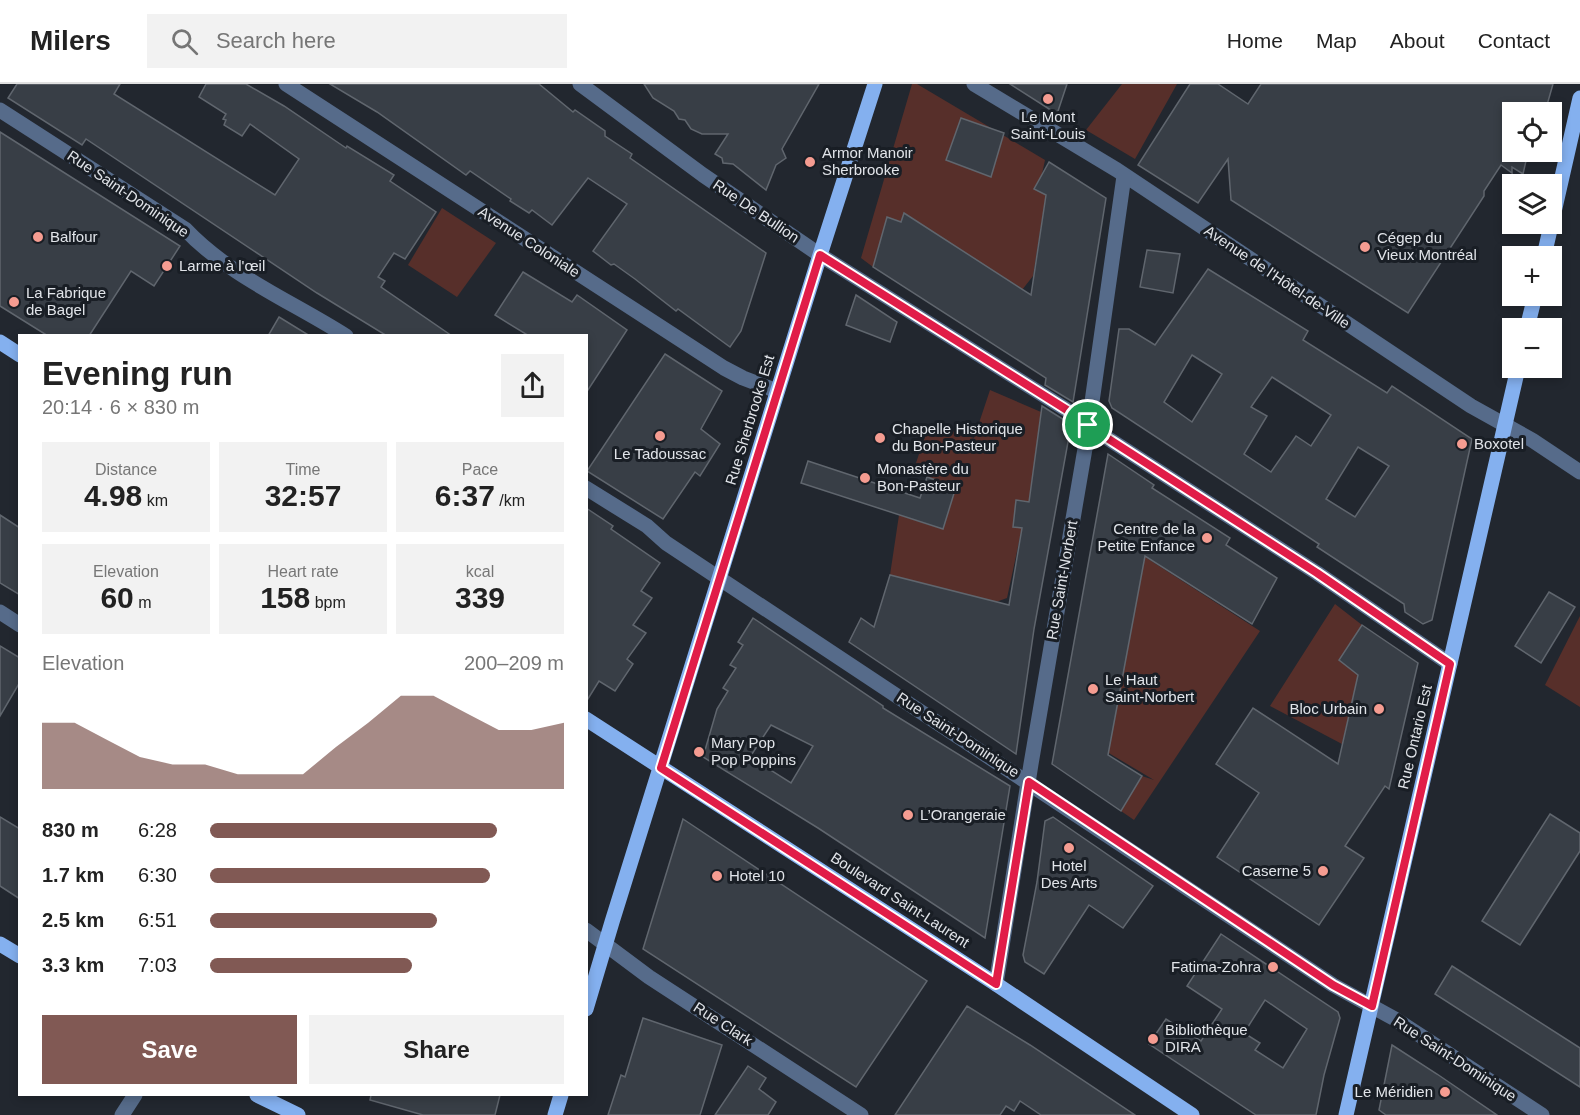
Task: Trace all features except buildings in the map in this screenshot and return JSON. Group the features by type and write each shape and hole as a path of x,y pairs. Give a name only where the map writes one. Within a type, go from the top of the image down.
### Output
{"main road":[{"name":"Rue Sherbrooke Est","path":"588,1002 777,391 875,84"},
{"path":"1546,246 1580,98"},
{"path":"0,342 18,354"},
{"name":"Rue Ontario Est","path":"1346,1115 1516,378"},
{"name":"Boulevard Saint-Laurent","path":"588,720 996,984 1192,1115"},
{"path":"0,944 18,955"},
{"path":"259,1096 298,1115"},
{"path":"555,1115 561,1096"}],"street":[{"name":"Avenue Coloniale","path":"286,84 724,368 777,391"},
{"name":"Rue De Bullion","path":"580,84 703,175 820,255 1317,573 1450,664"},
{"name":"Avenue de l'Hôtel-de-Ville","path":"974,84 1125,176 1471,406 1580,472"},
{"name":"Rue Saint-Dominique","path":"0,110 185,229 211,253 286,302 342,334"},
{"name":"Rue Saint-Norbert","path":"996,984 1088,425 1125,176"},
{"name":"Rue Saint-Dominique","path":"588,489 647,526 666,543 1333,985 1372,1006 1542,1115"},
{"path":"0,612 18,623"},
{"name":"Rue Clark","path":"588,931 649,977 861,1115"},
{"path":"122,1115 134,1096"}],"shaded area":[{"path":"912,84 917,84 1045,160 1042,174 1046,195 1033,276 1022,290 904,213 901,222 887,217 873,267 861,258"},
{"path":"1122,84 1177,84 1135,159 1086,130"},
{"path":"442,208 496,243 457,297 408,265"},
{"path":"990,390 1041,412 1029,502 1016,500 1013,527 1022,528 1007,598 996,602 890,575 899,515 942,529 956,487 913,472 929,424 974,438"},
{"path":"1145,557 1260,631 1134,820 1121,811 1142,776 1154,780 1107,752"},
{"path":"1335,604 1362,625 1339,660 1358,675 1342,744 1270,706"},
{"path":"1580,616 1580,707 1545,685"}],"place":[{"name":"Le Mont Saint-Louis","path":"1048,99"},
{"name":"Armor Manoir Sherbrooke","path":"810,162"},
{"name":"Balfour","path":"38,237"},
{"name":"Cégep du Vieux Montréal","path":"1365,247"},
{"name":"Larme à l'œil","path":"167,266"},
{"name":"La Fabrique de Bagel","path":"14,302"},
{"name":"Le Tadoussac","path":"660,436"},
{"name":"Chapelle Historique du Bon-Pasteur","path":"880,438"},
{"name":"Boxotel","path":"1462,444"},
{"name":"Monastère du Bon-Pasteur","path":"865,478"},
{"name":"Centre de la Petite Enfance","path":"1207,538"},
{"name":"Le Haut Saint-Norbert","path":"1093,689"},
{"name":"Bloc Urbain","path":"1379,709"},
{"name":"Mary Pop Pop Poppins","path":"699,752"},
{"name":"L’Orangeraie","path":"908,815"},
{"name":"Hotel Des Arts","path":"1069,848"},
{"name":"Caserne 5","path":"1323,871"},
{"name":"Hotel 10","path":"717,876"},
{"name":"Fatima-Zohra","path":"1273,967"},
{"name":"Bibliothèque DIRA","path":"1153,1039"},
{"name":"Le Méridien","path":"1445,1092"}],"route":[{"path":"820,255 1088,425 1317,573 1450,664 1372,1006 1333,985 1029,782 996,984 661,768 820,255"}]}
